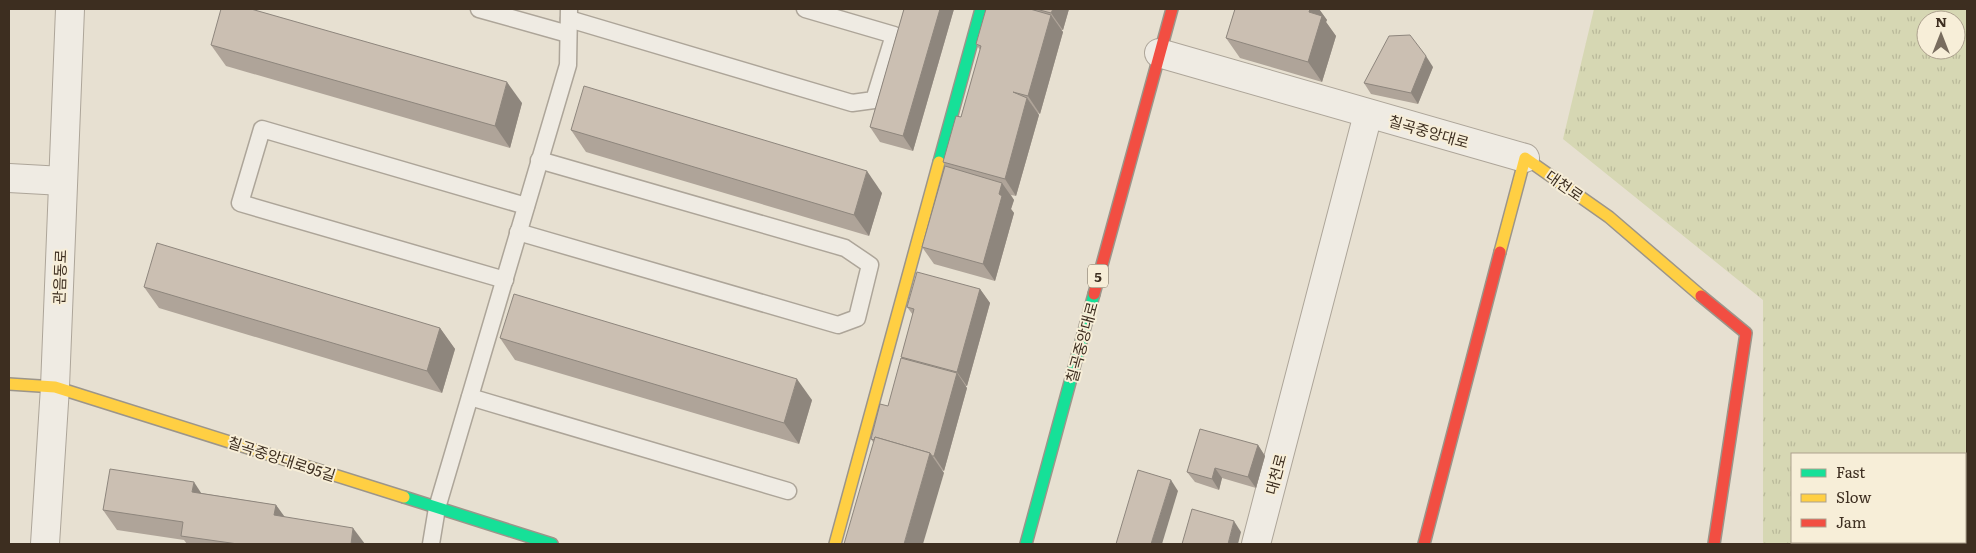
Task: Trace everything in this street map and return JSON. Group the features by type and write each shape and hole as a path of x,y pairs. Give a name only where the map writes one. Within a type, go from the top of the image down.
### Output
{"street":[{"name":"관음동로","path":"45,544 55,387 70,9"},
{"path":"836,544 981,9"},
{"name":"칠곡중앙대로","path":"1026,544 1172,9"},
{"name":"칠곡중앙대로","path":"1159,53 1525,158"},
{"name":"대천로","path":"1256,544 1368,114"},
{"path":"1424,544 1525,158"},
{"name":"대천로","path":"1525,158 1609,217 1746,333 1714,544"},
{"path":"9,178 63,181"},
{"name":"칠곡중앙대로95길","path":"9,384 55,387 552,544"}],"lane":[{"path":"479,9 568,21 852,103 874,100 894,35 805,9"},
{"path":"431,544 438,508 568,65 568,21"},
{"path":"505,280 240,203 262,128 526,206"},
{"path":"518,232 838,325 857,318 870,265 844,248 540,160"},
{"path":"470,398 788,491"}],"green space":[{"path":"1594,9 1967,9 1967,544 1763,544 1763,300 1563,139"}],"building":[{"path":"221,9 251,9 507,82 495,126 211,45"},
{"path":"904,9 940,9 903,136 870,127"},
{"path":"986,9 1030,9 1051,15 1028,96 1013,92 1027,98 1005,179 943,162 956,116 961,117 981,46 976,44"},
{"path":"1036,9 1053,9 1051,13"},
{"path":"1235,9 1310,9 1309,12 1322,16 1308,62 1226,38"},
{"path":"1410,35 1426,56 1411,93 1364,83 1389,36"},
{"path":"584,86 867,171 854,215 571,130"},
{"path":"945,166 1002,183 999,194 1002,196 983,264 922,247"},
{"path":"157,243 440,328 427,371 144,287"},
{"path":"917,272 980,289 957,372 901,357 914,309 907,307"},
{"path":"514,294 797,379 784,423 500,338"},
{"path":"901,358 957,373 934,456 930,453 875,437 874,440 871,439 880,404 888,406"},
{"path":"1200,429 1258,445 1248,477 1215,468 1212,479 1187,472"},
{"path":"875,437 930,453 904,544 844,544"},
{"path":"110,469 194,482 192,492 276,505 274,515 353,528 351,544 238,544 181,536 183,522 103,510"},
{"path":"1138,470 1171,480 1151,544 1116,544"},
{"path":"1192,509 1234,521 1228,544 1182,544"}],"traffic: fast":[{"path":"939,162 981,9"},
{"path":"1026,544 1094,294"},
{"path":"404,497 552,544"}],"traffic: slow":[{"path":"1500,252 1525,158 1609,217 1701,296"},
{"path":"835,544 939,162"},
{"path":"9,384 55,387 404,497"}],"traffic: jam":[{"path":"1094,294 1172,9"},
{"path":"1424,544 1500,252"},
{"path":"1701,296 1746,333 1714,544"}]}
